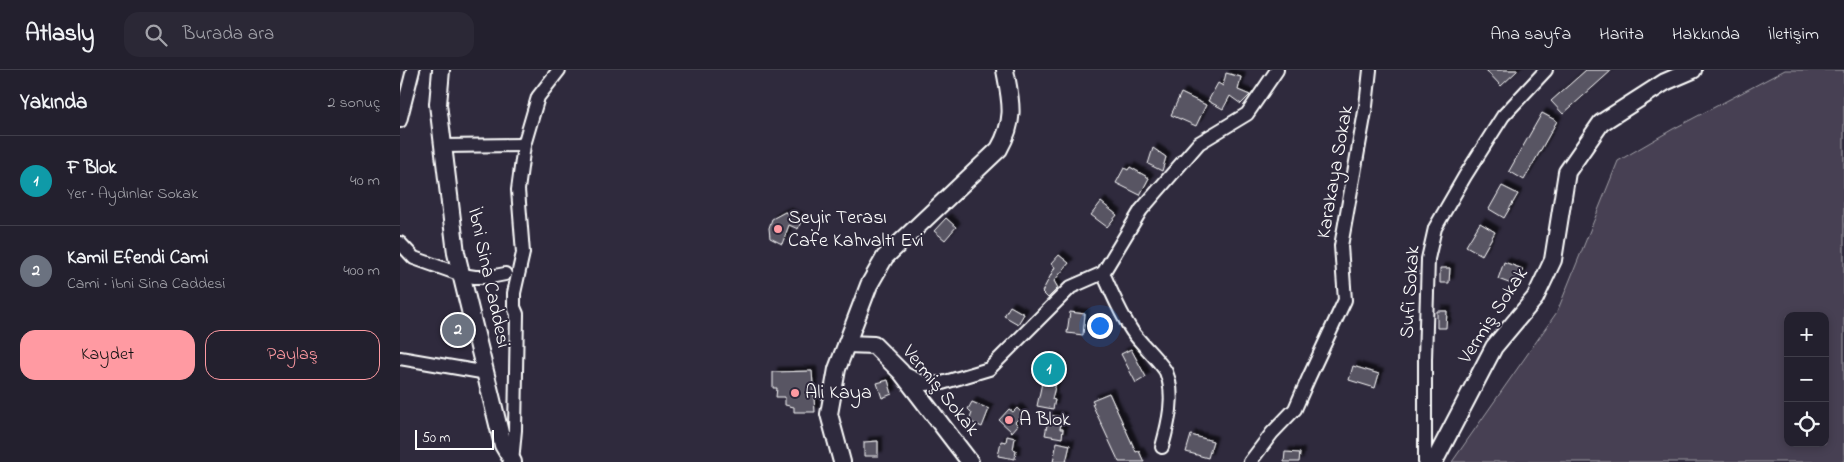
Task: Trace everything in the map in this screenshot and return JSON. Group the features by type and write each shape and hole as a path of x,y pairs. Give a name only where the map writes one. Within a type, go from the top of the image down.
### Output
{"street":[{"path":"400,121 413,70"},
{"name":"İbni Sina Caddesi","path":"441,70 438,104 456,253 487,373 503,445 512,462"},
{"path":"512,462 515,430 517,314 514,307 514,293 523,253 518,190 524,145 538,97 559,70"},
{"path":"842,462 829,414 837,369 869,285 885,257 999,149 1008,135 1012,108 1005,70"},
{"path":"901,372 926,384 942,383 989,369 1071,287 1103,272 1141,210 1199,143 1247,114 1277,70"},
{"name":"Karakaya Sokak","path":"1250,462 1272,433 1296,409 1308,377 1345,300 1341,246 1370,70"},
{"name":"Sufi Sokak","path":"1425,462 1425,359 1428,259 1435,228 1503,116 1546,70"},
{"name":"Vermiş Sokak","path":"1434,462 1494,347 1535,298 1553,260 1567,172 1601,123 1665,82 1688,71"},
{"path":"443,146 524,145"},
{"path":"400,243 414,258 462,275 490,277 505,274"},
{"path":"1103,272 1120,311 1133,332 1166,372 1169,387 1170,417 1162,448"},
{"name":"Vermiş Sokak","path":"847,344 874,345 901,372 970,462"},
{"path":"400,358 487,373"}],"shaded area":[{"path":"1785,70 1844,70 1844,462 1452,462 1557,312 1618,161 1673,129"}],"building":[{"path":"1486,70 1518,70 1501,86"},
{"path":"1586,70 1612,70 1563,114 1551,101"},
{"path":"1226,73 1241,77 1238,90 1250,95 1241,104 1230,96 1223,109 1208,101 1218,83 1223,86"},
{"path":"1181,93 1206,105 1196,126 1171,115"},
{"path":"1542,113 1557,121 1524,180 1509,171"},
{"path":"1153,148 1166,157 1162,171 1148,164"},
{"path":"1130,167 1149,178 1140,195 1116,183 1124,168 1128,170"},
{"path":"1502,186 1518,194 1504,218 1489,209"},
{"path":"1101,202 1117,215 1107,227 1091,215"},
{"name":"Seyir Terası Cafe Kahvaltı Evi","path":"785,212 802,219 798,229 789,225 782,244 770,238 769,228 772,219"},
{"path":"946,218 956,227 945,240 934,231"},
{"path":"1480,223 1495,232 1482,255 1466,246"},
{"path":"1059,255 1069,263 1054,281 1058,288 1048,298 1042,292 1055,267 1051,264"},
{"path":"1504,262 1523,269 1517,286 1498,279"},
{"path":"1440,268 1450,268 1449,283 1440,283"},
{"path":"1010,306 1024,314 1018,324 1004,316"},
{"path":"1437,311 1447,311 1446,328 1437,328"},
{"path":"1070,312 1085,314 1083,335 1067,333"},
{"path":"448,321 462,321 467,340 448,341"},
{"path":"1131,349 1146,377 1136,383 1121,354"},
{"path":"1049,358 1057,359 1055,371 1059,371 1052,399 1055,400 1053,409 1037,406 1043,378 1041,377 1043,362 1048,363"},
{"path":"1353,366 1379,374 1375,388 1349,380"},
{"name":"Ali Kaya","path":"812,371 815,412 794,412 794,407 785,405 785,397 776,397 777,388 773,388 773,372"},
{"path":"888,380 892,394 882,398 877,383"},
{"path":"1109,393 1136,452 1139,451 1144,462 1119,462 1092,404 1094,403 1092,400"},
{"path":"972,402 989,409 982,427 969,421 972,413 968,409"},
{"name":"A Blok","path":"1017,408 1023,414 1015,422 1018,425 1012,432 999,420 1009,409 1013,412"},
{"path":"1049,415 1062,417 1060,429 1063,429 1062,438 1045,435"},
{"path":"1191,435 1213,441 1208,458 1186,452"},
{"path":"1007,436 1015,438 1013,449 1016,450 1015,459 998,456 1001,441 1006,442"},
{"path":"878,441 878,456 864,456 864,442"},
{"path":"1057,442 1070,445 1066,462 1053,462"},
{"path":"1285,452 1300,453 1299,462 1284,462"}],"place":[{"name":"Seyir Terası Cafe Kahvaltı Evi","path":"778,229"},
{"name":"Kamil Efendi Cami","path":"458,330"},
{"name":"F Blok","path":"1049,369"},
{"name":"Ali Kaya","path":"795,393"},
{"name":"A Blok","path":"1009,420"}]}
